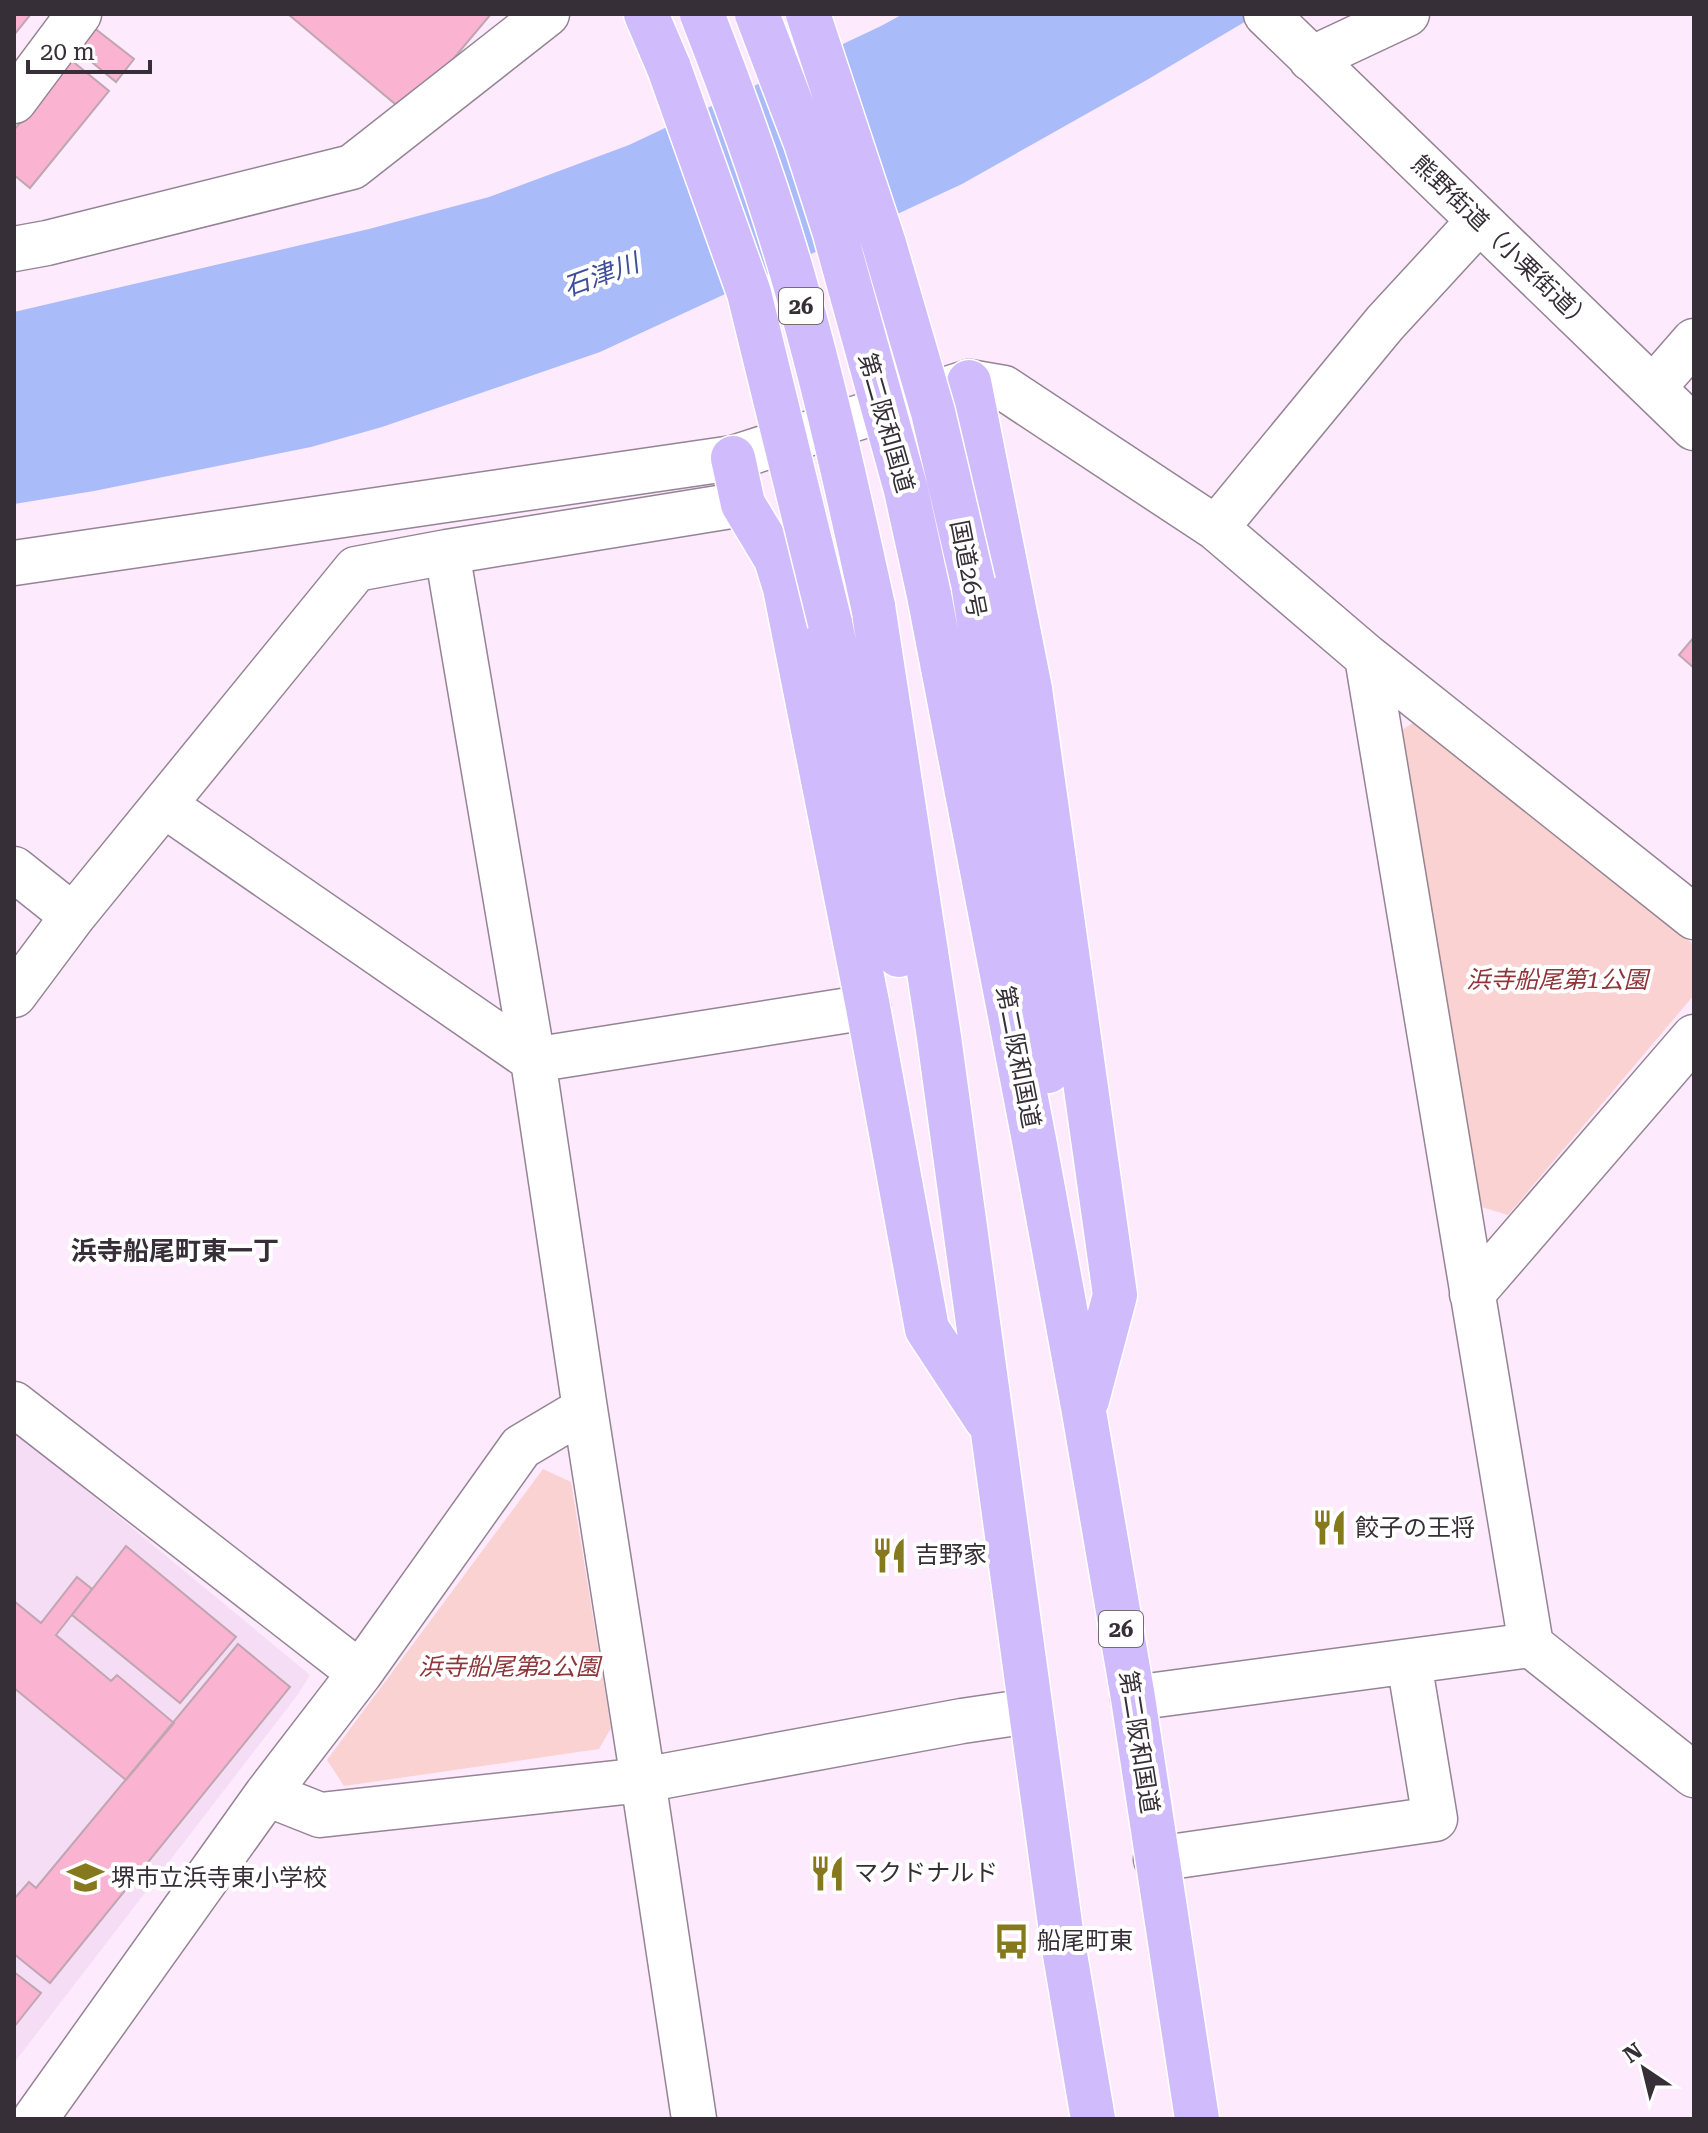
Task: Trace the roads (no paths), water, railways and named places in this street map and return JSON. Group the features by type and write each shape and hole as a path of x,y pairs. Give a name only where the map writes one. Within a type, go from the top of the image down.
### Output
{"highway":[{"name":"26","path":"646,14 669,68 749,293 830,623 908,998 939,1037"},
{"name":"26","path":"702,14 730,87 794,279 846,480 873,606 939,1037 1061,1931 1093,2119"},
{"name":"第二阪和国道","path":"757,14 806,143 834,230 906,490 929,595 1084,1412 1133,1698 1197,2119"},
{"name":"国道26号","path":"808,14 884,244 933,412 973,583 1049,1065 1034,1140"},
{"path":"969,382 1030,689 1115,1295 1084,1412"},
{"path":"733,458 743,504 776,559 785,588 868,1007 927,1329 994,1431"}],"street":[{"path":"14,101 79,14"},
{"path":"14,249 352,167 547,14"},
{"path":"1289,37 1407,14"},
{"name":"熊野街道（小栗街道）","path":"1289,37 1694,428"},
{"path":"1216,528 1385,323 1479,221"},
{"path":"1653,388 1694,341"},
{"path":"14,563 733,458 969,382 1004,388 1216,528 1367,657 1694,917"},
{"path":"14,995 73,916 356,569 743,504"},
{"path":"447,552 533,1060 694,2119"},
{"path":"1367,657 1531,1645 1694,1775"},
{"path":"164,805 533,1060 868,1007"},
{"path":"14,869 73,916"},
{"path":"1472,1294 1694,1037"},
{"path":"14,1404 360,1673"},
{"path":"35,2119 267,1794 360,1673 521,1447 585,1409"},
{"path":"1133,1698 1531,1645"},
{"path":"1156,1859 1435,1819 1409,1662"},
{"path":"267,1794 320,1815 643,1780 1030,1711"}],"water":[{"name":"石津川","path":"903,14 1258,14 962,184 600,352 382,427 311,447 14,504 14,312 369,229 489,197 629,145"}],"place":[{"name":"餃子の王将","path":"1329,1528"},
{"name":"吉野家","path":"889,1555"},
{"name":"マクドナルド","path":"828,1873"},
{"name":"堺市立浜寺東小学校","path":"85,1878"},
{"name":"船尾町東","path":"1011,1941"}],"district":[{"name":"浜寺船尾町東一丁","path":"175,1251"}],"park label":[{"name":"浜寺船尾第1公園","path":"1557,980"},
{"name":"浜寺船尾第2公園","path":"509,1667"}]}
